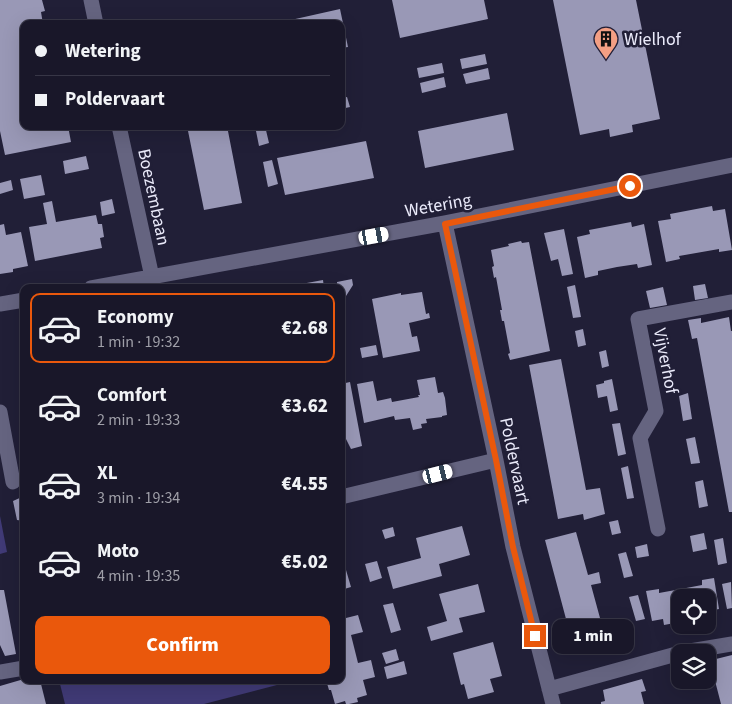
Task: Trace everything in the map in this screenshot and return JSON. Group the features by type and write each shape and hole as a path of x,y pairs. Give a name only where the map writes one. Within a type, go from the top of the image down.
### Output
{"street":[{"path":"91,0 95,20"},
{"name":"Boezembaan","path":"120,130 152,276"},
{"name":"Wetering","path":"111,284 445,224 732,165"},
{"name":"Poldervaart","path":"445,224 513,547 553,704"},
{"path":"0,304 20,301"},
{"name":"Vijverhof","path":"658,529 640,438 656,411 638,319 732,302"},
{"path":"0,412 13,482"},
{"path":"345,496 496,460"},
{"path":"716,647 732,644"},
{"path":"549,689 671,655"},
{"path":"0,672 20,669"}],"shaded area":[{"path":"0,516 7,552 0,554"},
{"path":"60,684 281,684 204,704 65,704"}],"building":[{"path":"0,0 42,0 45,11 41,12 42,20 20,20 20,130 69,130 71,142 5,155 0,131"},
{"path":"392,0 484,0 488,19 400,38"},
{"name":"Wielhof","path":"553,0 636,0 660,119 632,125 633,132 610,137 609,129 580,135"},
{"path":"340,9 342,20 291,20"},
{"path":"345,33 348,47 345,47"},
{"path":"485,54 487,64 462,69 460,59"},
{"path":"442,63 444,73 419,78 417,68"},
{"path":"488,68 490,79 466,84 463,74"},
{"path":"444,77 446,87 422,93 420,83"},
{"path":"345,97 347,97 350,107 345,108"},
{"path":"507,113 514,150 425,168 418,131"},
{"path":"188,130 228,130 242,203 204,210"},
{"path":"256,130 266,130 269,143 259,146"},
{"path":"366,141 374,178 285,195 277,158"},
{"path":"86,156 89,169 65,174 63,161"},
{"path":"272,160 278,184 268,187 263,162"},
{"path":"41,175 45,195 24,199 20,179"},
{"path":"11,180 13,190 0,194 0,183"},
{"path":"112,199 115,213 102,216 100,202"},
{"path":"52,201 56,222 96,215 98,224 102,224 104,237 100,238 102,248 35,261 29,227 47,224 43,203"},
{"path":"712,206 713,211 725,209 732,250 719,252 719,249 679,256 680,259 666,262 658,221 671,219 670,214"},
{"path":"631,222 632,227 644,224 652,265 638,268 637,264 617,267 598,271 598,275 585,278 577,237 590,234 589,230"},
{"path":"4,224 6,235 21,232 28,266 13,269 13,272 0,274 0,225"},
{"path":"564,229 573,274 562,276 558,259 551,261 544,233"},
{"path":"521,241 522,243 529,242 550,351 510,360 504,321 502,321 500,310 502,310 496,277 494,278 492,267 494,266 491,250"},
{"path":"352,279 353,285 346,296 345,284 337,284 337,282"},
{"path":"323,280 324,284 301,284"},
{"path":"705,284 708,298 695,300 693,286"},
{"path":"575,285 581,317 573,318 567,287"},
{"path":"663,287 667,305 650,308 646,291"},
{"path":"422,292 426,314 429,313 430,318 409,323 412,337 417,336 420,351 383,358 372,299 401,293 401,295"},
{"path":"729,317 732,331 732,512 729,512 697,338 692,339 688,320 701,318 701,323"},
{"path":"583,329 586,345 578,347 575,331"},
{"path":"376,345 378,355 362,358 360,348"},
{"path":"606,350 609,366 602,368 599,352"},
{"path":"561,359 586,490 600,488 605,514 584,520 583,514 558,519 529,365"},
{"path":"435,377 438,393 443,392 445,398 447,415 426,419 427,423 421,424 422,428 413,430 410,418 395,420 394,416 364,423 357,384 373,381 377,401 391,398 392,402 419,397 417,380"},
{"path":"612,379 618,410 610,412 607,396 598,398 596,385"},
{"path":"350,382 362,446 351,449 345,437 345,383"},
{"path":"688,393 692,419 683,421 679,396"},
{"path":"620,423 626,454 618,456 612,424"},
{"path":"695,437 700,463 691,464 686,439"},
{"path":"628,466 634,498 627,499 621,468"},
{"path":"703,480 708,506 699,508 695,482"},
{"path":"20,498 20,520 17,520 13,501"},
{"path":"618,520 621,533 612,535 609,522"},
{"path":"462,526 470,555 439,564 442,576 393,589 387,567 421,558 416,538"},
{"path":"393,527 395,536 385,539 382,530"},
{"path":"576,532 588,575 599,572 601,583 591,585 606,640 598,643 600,651 585,655 583,647 574,649 545,540"},
{"path":"704,533 707,549 693,552 690,536"},
{"path":"723,538 727,563 718,565 714,540"},
{"path":"647,544 649,556 637,558 635,547"},
{"path":"626,552 633,576 624,578 618,554"},
{"path":"377,561 382,578 370,582 365,564"},
{"path":"345,570 351,587 345,589"},
{"path":"714,578 716,589 680,589 702,585 702,580"},
{"path":"731,582 732,608 727,609 722,584"},
{"path":"478,584 485,612 459,618 463,632 431,641 427,627 447,621 439,594"},
{"path":"659,589 659,593 671,591 671,624 664,625 663,619 652,621 646,591"},
{"path":"0,590 4,590 16,654 5,656 0,645"},
{"path":"716,590 719,609 716,610"},
{"path":"638,595 645,619 636,621 629,597"},
{"path":"393,603 401,630 391,633 383,605"},
{"path":"345,615 346,618 358,615 363,632 351,635 358,663 371,660 375,677 363,680 367,695 357,698 358,702 346,704 345,701 335,704 331,690 329,690 327,684 345,684"},
{"path":"493,642 502,676 490,679 494,692 468,699 464,684 461,685 453,653"},
{"path":"396,649 399,660 386,664 382,653"},
{"path":"732,655 732,704 721,704 716,685 716,659"},
{"path":"404,661 407,674 387,679 384,667"},
{"path":"642,679 646,691 641,692 644,704 601,704 601,702 605,701 603,690"},
{"path":"20,680 20,684 41,684 46,704 0,704 0,686"}],"place":[{"name":"Wielhof","path":"606,60"}],"route":[{"path":"535,636 513,547 445,224 630,186"}]}
